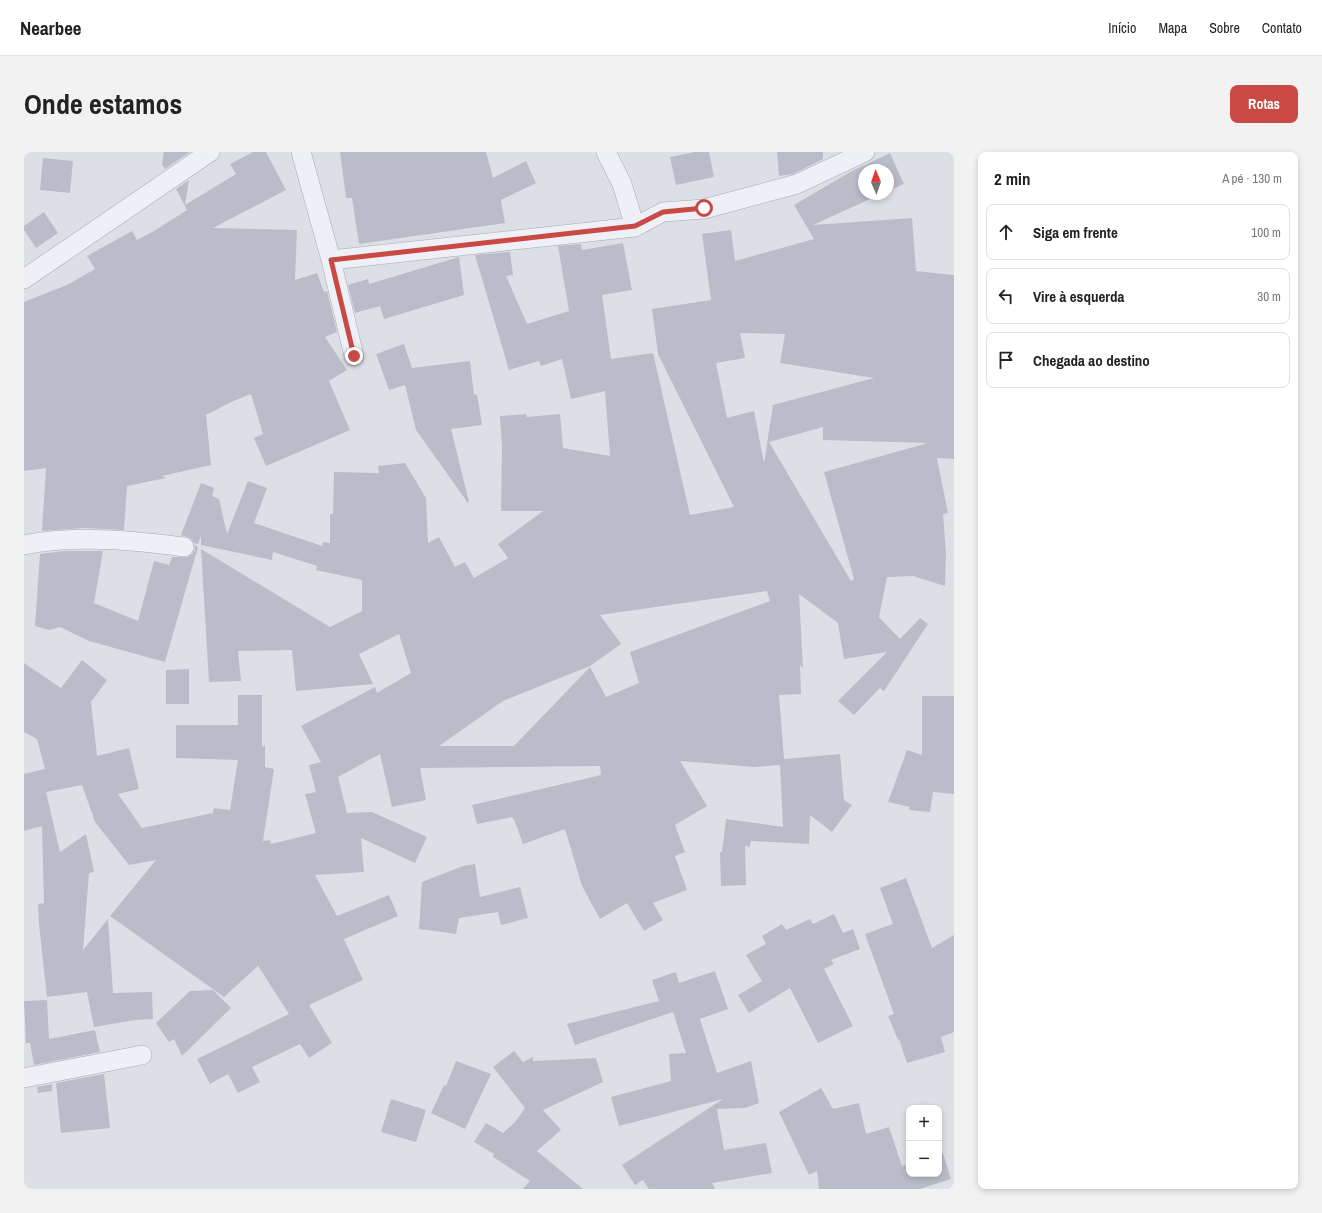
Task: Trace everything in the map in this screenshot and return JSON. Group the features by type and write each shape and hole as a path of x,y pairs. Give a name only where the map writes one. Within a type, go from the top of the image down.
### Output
{"street":[{"path":"24,279 210,152"},
{"path":"302,152 331,260 354,356"},
{"path":"606,152 622,184 635,226"},
{"path":"331,260 635,226 663,212 704,208 797,184 866,152"},
{"path":"24,545 72,539 152,543 184,547"},
{"path":"24,1078 142,1055"}],"building":[{"path":"164,152 190,152 165,169 162,164"},
{"path":"253,152 266,152 286,190 213,228 297,230 295,280 317,273 324,292 327,291 337,332 325,337 347,370 329,381 350,430 266,466 254,438 263,434 251,394 231,402 206,415 211,465 162,476 166,478 127,486 124,530 84,528 42,531 46,468 24,471 24,302 67,285 95,269 87,256 132,231 137,240 187,210 176,189 189,180 185,205 236,174 230,164"},
{"path":"340,152 486,152 493,178 526,161 536,183 501,200 505,223 359,244 352,198 346,198"},
{"path":"695,152 709,152 714,177 676,185 670,157"},
{"path":"777,152 823,152 823,159 793,174 779,176"},
{"path":"890,153 904,184 894,188 894,164 867,164"},
{"path":"43,158 73,161 70,193 40,190"},
{"path":"858,168 858,200 868,200 813,225 912,218 916,271 954,275 954,459 937,458 948,513 943,514 946,554 945,586 913,576 887,577 879,617 900,639 920,618 928,624 884,691 880,688 854,715 838,701 887,652 844,659 838,623 799,594 803,668 800,665 801,694 779,695 784,759 840,754 844,800 852,805 832,832 810,815 809,844 751,841 750,847 745,846 746,885 721,886 720,852 722,852 726,819 783,827 780,765 754,767 680,761 707,806 675,825 685,852 675,856 687,890 653,903 663,920 644,931 627,903 600,919 582,886 565,829 523,844 512,817 477,824 472,805 601,775 600,766 420,768 426,800 392,807 380,754 338,777 347,813 372,812 427,837 415,863 361,838 364,872 315,875 337,916 389,895 398,916 344,939 363,980 309,1005 332,1043 309,1058 300,1044 252,1067 260,1082 238,1093 228,1074 210,1084 197,1059 289,1014 258,966 224,997 110,916 156,860 129,865 95,822 82,785 46,792 60,852 86,834 94,872 89,873 83,950 108,919 113,993 152,992 153,1019 135,1020 94,1027 87,992 47,997 38,904 44,903 42,826 24,831 24,774 45,769 37,739 24,732 24,663 61,688 82,660 107,680 91,702 97,756 129,748 139,789 118,794 142,828 213,813 214,808 230,810 238,760 176,758 176,725 238,725 238,695 262,695 262,747 265,745 265,767 274,769 263,841 270,840 271,844 316,833 305,794 316,792 309,765 321,762 301,726 375,687 377,693 411,673 399,634 359,654 373,684 296,691 292,650 238,651 241,681 209,682 201,549 330,627 362,611 362,580 316,570 317,566 273,552 272,560 201,545 201,536 198,544 194,543 190,538 181,535 201,483 214,488 212,496 219,499 227,534 248,481 267,488 254,523 322,546 323,542 330,543 330,514 333,514 334,472 379,473 378,466 405,463 426,498 428,543 439,537 455,567 465,562 474,578 508,558 498,544 543,511 501,511 502,447 500,416 526,414 527,417 560,414 563,448 610,456 605,391 571,399 562,359 541,366 539,361 509,370 475,255 510,252 513,275 506,276 527,324 569,311 558,246 581,244 582,250 623,243 632,290 602,295 611,359 653,353 690,515 734,507 658,354 652,309 711,300 702,234 731,230 735,261 814,239 794,205","holes":["740,333 785,334 780,363 874,378 773,405 764,463 754,411 727,418 716,363 745,358","823,427 823,440 928,443 824,472 854,579 851,581 769,442","767,591 770,601 630,652 639,683 606,697 590,667 514,746 439,746 503,701 590,666 621,644 600,615"]},
{"path":"44,212 58,233 36,248 24,230 24,226"},
{"path":"459,257 464,295 384,319 380,306 355,313 348,285 368,279 369,284"},
{"path":"404,344 412,368 470,361 474,395 477,394 482,425 451,429 468,503 416,430 405,385 389,390 376,354"},
{"path":"194,545 198,547 165,662 89,641 60,627 49,630 35,626 40,554 64,551 103,551 94,603 138,621 154,561 169,565 172,557 188,557 193,553 195,549"},
{"path":"189,669 189,704 166,704 166,670"},
{"path":"922,696 954,696 954,794 933,792 930,812 909,810 910,807 888,802 907,750 922,755"},
{"path":"475,864 480,897 520,887 528,918 501,925 498,912 459,918 456,934 419,929 422,882 463,866"},
{"path":"906,878 932,948 954,935 954,1032 941,1037 945,1052 907,1063 899,1039 898,1040 888,1016 894,1014 865,934 893,924 880,888"},
{"path":"834,914 843,933 853,929 860,949 831,960 834,964 824,969 853,1026 818,1043 790,988 749,1013 738,995 762,981 746,955 766,944 762,936 782,924 786,930 810,919 813,924"},
{"path":"715,971 728,1009 700,1019 717,1073 751,1061 759,1103 745,1108 717,1109 724,1150 766,1143 772,1173 712,1183 715,1189 649,1189 643,1180 635,1185 622,1165 723,1099 619,1126 611,1097 671,1081 669,1054 686,1053 673,1012 575,1045 567,1024 659,1001 652,980 676,972 679,983"},
{"path":"213,990 231,1008 182,1056 174,1039 169,1042 156,1023 190,991"},
{"path":"47,1000 49,1039 95,1030 100,1052 34,1065 30,1043 26,1043 24,1001"},
{"path":"514,1051 523,1062 533,1057 533,1061 596,1058 603,1082 543,1110 561,1130 537,1151 583,1189 523,1189 530,1181 493,1157 494,1154 474,1142 486,1123 503,1133 515,1122 525,1108 493,1067"},
{"path":"456,1061 491,1074 465,1129 431,1113 444,1085 446,1086"},
{"path":"104,1074 110,1128 61,1133 56,1083"},
{"path":"52,1084 52,1091 38,1093 37,1087"},
{"path":"821,1088 833,1109 859,1103 866,1134 889,1127 902,1166 906,1165 906,1177 942,1177 943,1153 951,1179 920,1189 819,1189 817,1171 809,1175 779,1112"},
{"path":"391,1099 426,1110 416,1142 381,1132"}],"route":[{"path":"354,356 331,260 635,226 663,212 704,208"}]}
